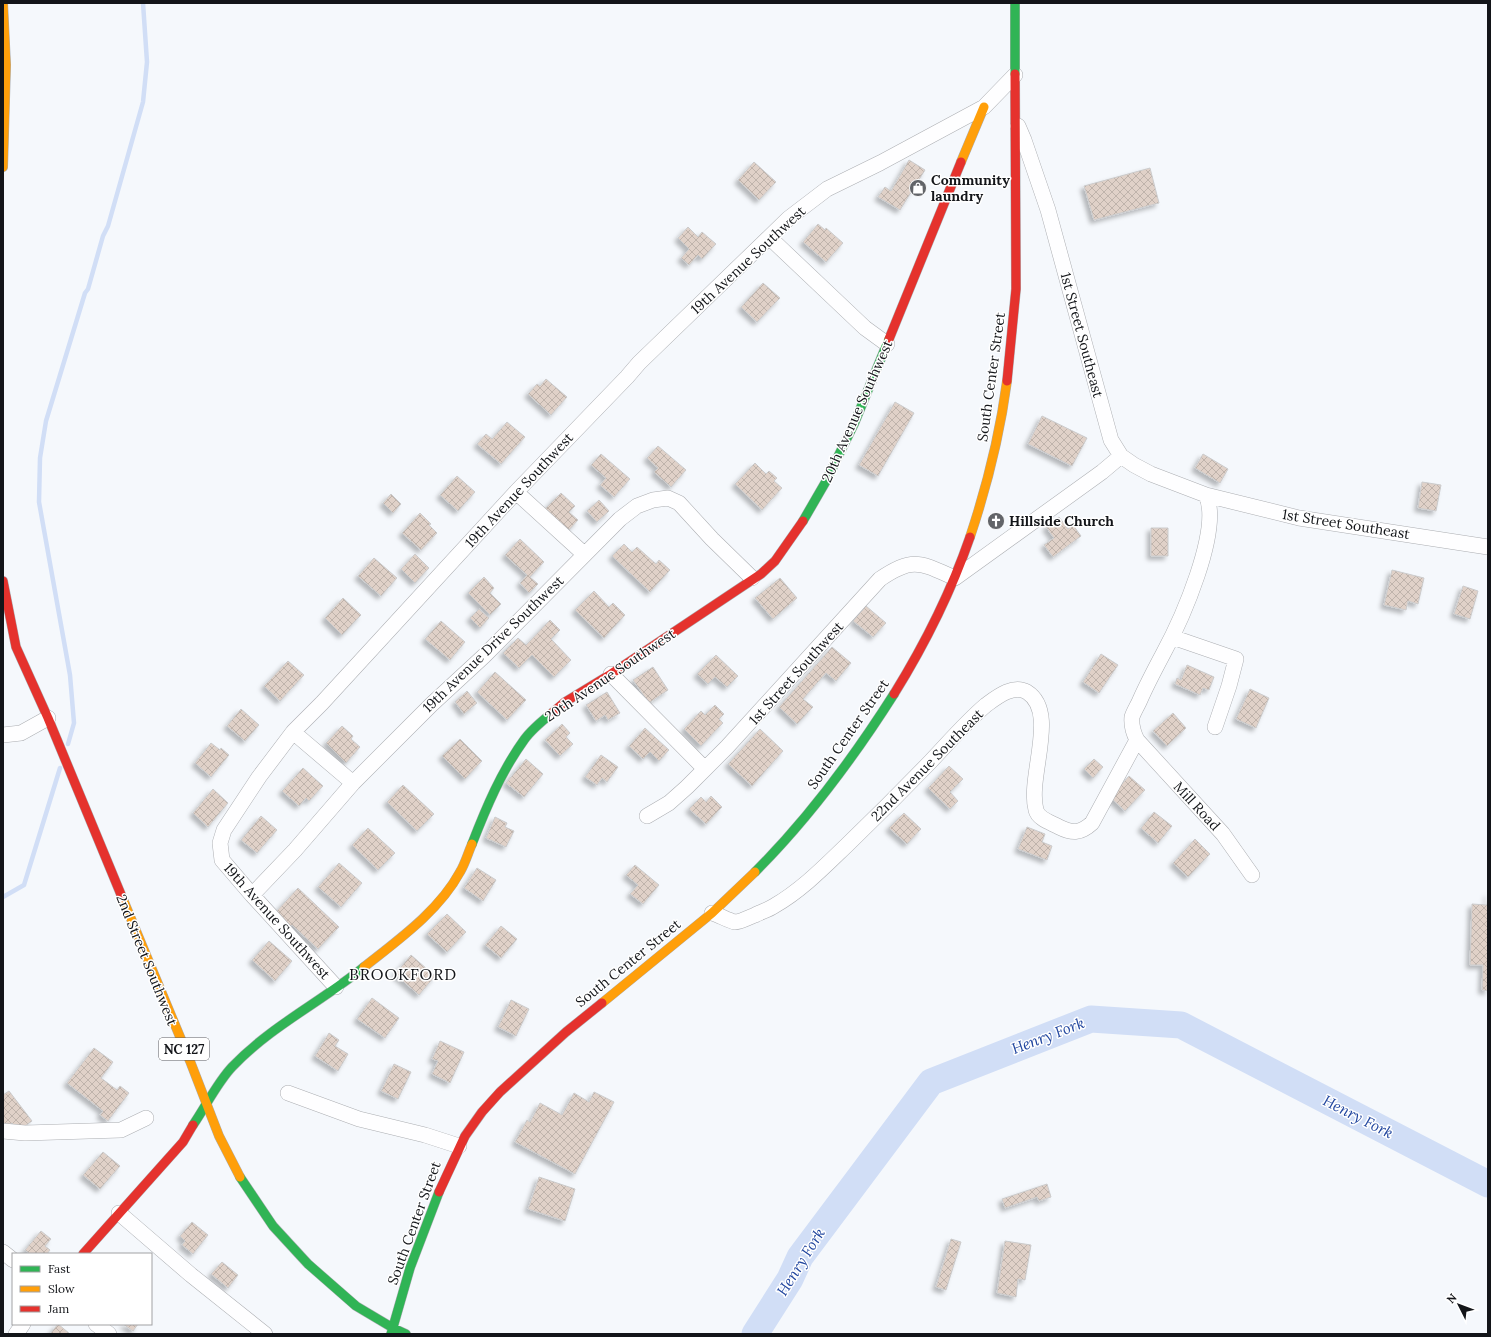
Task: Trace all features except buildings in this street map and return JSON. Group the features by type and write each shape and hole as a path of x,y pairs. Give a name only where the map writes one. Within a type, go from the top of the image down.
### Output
{"street":[{"path":"3,3 6,36 3,167"},
{"name":"South Center Street","path":"392,1331 410,1268 443,1181 459,1146 482,1112 509,1083 566,1032 712,913 733,894 795,830 852,758 894,695 914,662 955,578 967,547 995,447 1003,409 1014,326 1016,289 1015,3"},
{"name":"19th Avenue Southwest","path":"336,987 222,860 220,843 224,830 259,777 293,732 322,703 516,492 639,363 789,218 827,189 880,163 984,107 1015,75"},
{"name":"20th Avenue Southwest","path":"84,1253 183,1142 231,1068 245,1054 286,1021 357,973 407,934 445,895 460,872 494,790 524,740 542,721 565,702 611,674 728,596 752,578 761,574 785,547 825,483 854,424 984,107"},
{"name":"1st Street Southeast","path":"1016,123 1024,140 1048,210 1111,440 1121,456 1151,474 1206,494 1299,518 1488,546"},
{"path":"770,238 865,328 887,344"},
{"path":"955,578 1102,472 1121,456"},
{"path":"516,492 584,554"},
{"path":"1137,740 1132,729 1132,716 1172,637 1193,588 1202,560 1209,514 1206,494"},
{"name":"19th Avenue Drive Southwest","path":"252,895 295,850 353,783 432,704 484,656 584,554 620,519 637,506 653,500 668,498 679,503 712,539 752,578"},
{"name":"1st Street Southwest","path":"647,816 669,803 688,787 754,720 880,579 894,569 905,564 924,564 955,578"},
{"name":"NC 127","path":"3,581 16,647 48,718"},
{"path":"1172,637 1236,659 1229,686 1215,727"},
{"path":"611,674 705,769"},
{"name":"22nd Avenue Southeast","path":"712,913 735,922 774,907 795,892 828,863 900,792 958,731 987,705 1004,693 1013,689 1024,690 1030,694 1038,704 1042,720 1033,790 1036,811 1045,820 1063,829 1073,832 1084,830 1092,823 1137,740"},
{"path":"3,735 21,733 48,718"},
{"name":"2nd Street Southwest","path":"48,718 222,1142 240,1177 273,1226 308,1264 356,1306 392,1331"},
{"path":"293,732 353,783"},
{"name":"Mill Road","path":"1137,740 1223,834 1252,875"},
{"path":"288,1093 359,1119 459,1146"},
{"path":"3,1131 25,1133 121,1130 146,1118"},
{"path":"119,1213 191,1275 265,1334"},
{"path":"3,1252 12,1259"},
{"path":"16,1334 22,1325"},
{"path":"97,1325 109,1334"},
{"name":"NC 127","path":"392,1331 406,1334"}],"waterway":[{"path":"68,744 74,723 70,675 39,502 40,458 46,421 85,293 88,289 103,236 108,226 143,102 147,62 143,3"},
{"path":"3,897 24,885 60,768"},
{"name":"Henry Fork","path":"755,1334 790,1279 800,1257 931,1082 1091,1019 1181,1025 1488,1184"}],"traffic: fast":[{"path":"1015,3 1015,74"},
{"path":"803,521 825,483 854,424 889,339"},
{"path":"755,872 775,852 812,809 863,741 894,694"},
{"path":"472,844 495,790 508,765 524,740 552,713"},
{"path":"193,1125 221,1080 247,1052 364,967"},
{"path":"240,1177 273,1226 308,1264 356,1306 406,1334"},
{"path":"391,1334 410,1268 439,1192"}],"traffic: slow":[{"path":"3,3 6,65 3,167"},
{"path":"961,162 984,107"},
{"path":"970,537 992,460 1001,421 1007,381"},
{"path":"364,967 417,924 441,900 462,869 472,844"},
{"path":"602,1003 712,913 755,872"},
{"path":"122,897 190,1061 219,1136 240,1177"}],"traffic: jam":[{"path":"1007,381 1016,289 1015,74"},
{"path":"889,339 961,162"},
{"path":"552,713 565,702 611,674 761,574 775,561 803,521"},
{"path":"894,694 916,656 946,598 970,537"},
{"path":"3,581 16,647 48,718 122,897"},
{"path":"439,1192 465,1136 482,1112 500,1092 566,1032 602,1003"},
{"path":"84,1253 183,1142 193,1125"}],"place":[{"name":"Community laundry","path":"918,188"},
{"name":"Hillside Church","path":"996,521"}],"district":[{"name":"BROOKFORD","path":"403,974"}]}
